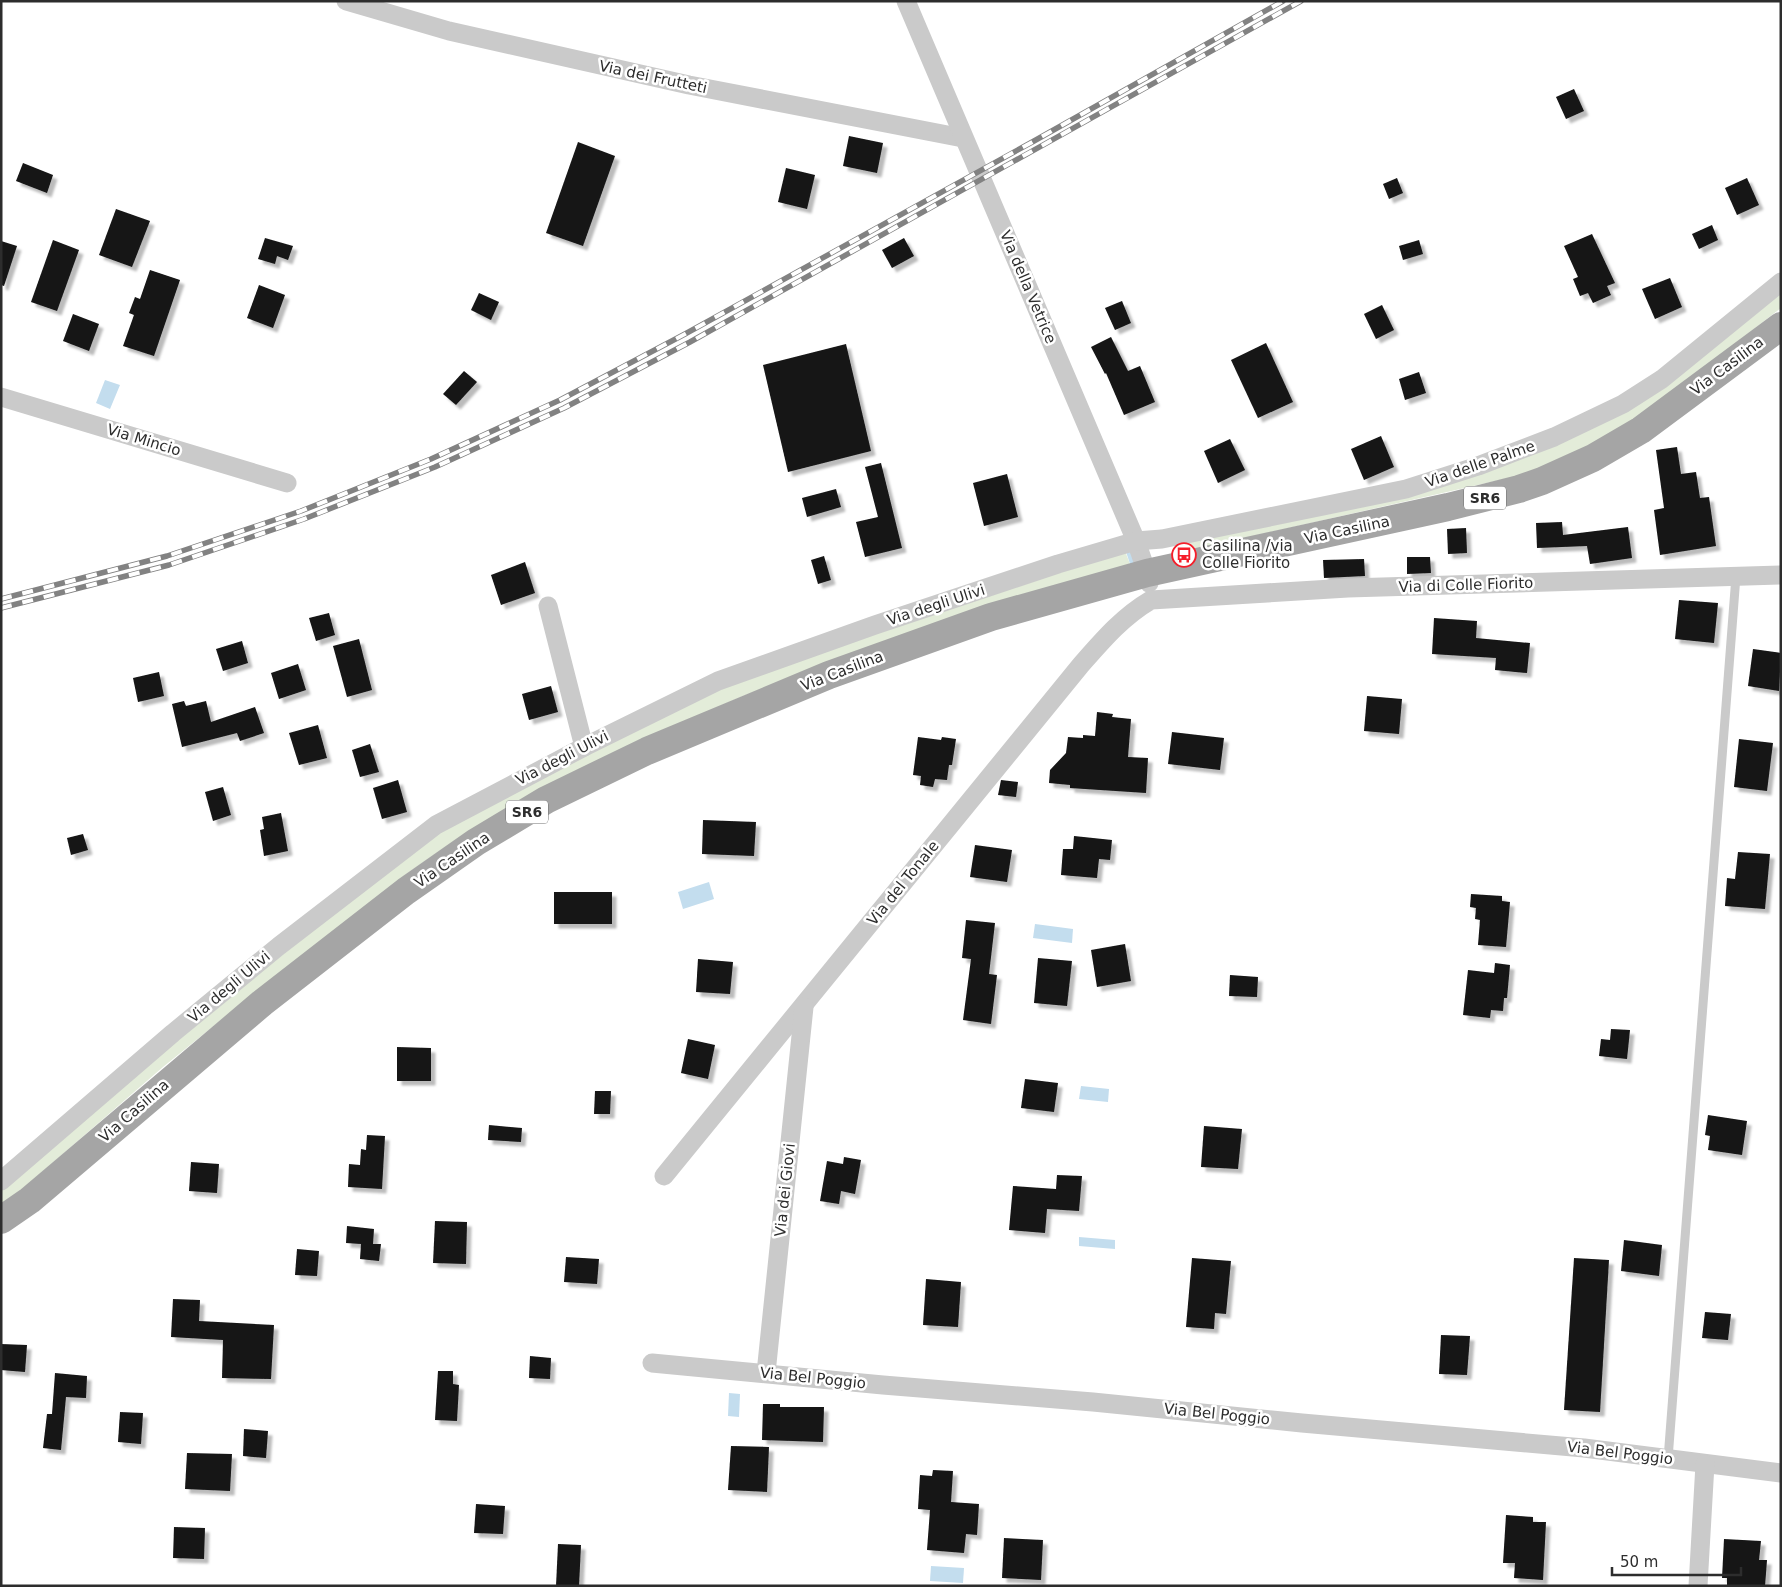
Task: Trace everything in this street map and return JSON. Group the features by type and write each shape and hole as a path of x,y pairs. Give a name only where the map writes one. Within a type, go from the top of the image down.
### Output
{"main road":[{"name":"Via Casilina","path":"1,1220 30,1200 262,1002 476,842 546,800 647,751 829,675 991,617 1149,586 1519,489 1548,479 1593,458 1641,430 1781,326"}],"street":[{"name":"Via dei Frutteti","path":"346,1 449,31 688,86 963,138"},
{"name":"Via della Vetrice","path":"906,1 1136,541 1149,586"},
{"name":"Via delle Palme","path":"1136,541 1168,538 1390,493 1464,471 1535,445 1593,419 1644,391 1681,365 1781,282"},
{"name":"Via Mincio","path":"1,397 287,483"},
{"name":"Via degli Ulivi","path":"1,1181 159,1045 279,946 436,825 584,746 718,681 884,622 1058,564 1136,541"},
{"name":"Via di Colle Fiorito","path":"1149,586 1348,588 1781,575"},
{"name":"Via del Tonale","path":"664,1176 804,1007 1080,666 1121,621 1137,608 1149,586"},
{"path":"548,606 584,746"},
{"name":"Via dei Giovi","path":"766,1373 804,1007"},
{"name":"Via Bel Poggio","path":"652,1363 1584,1448 1781,1473"},
{"path":"1698,1586 1705,1464"}],"lane":[{"path":"1668,1460 1736,576"}],"green space":[{"path":"1781,287 1781,308 1653,407 1595,446 1526,474 1183,552 1181,541 1379,499 1595,423"},
{"path":"1125,551 1130,564 826,664 743,696 641,740 460,837 409,872 263,986 163,1067 27,1185 1,1205 1,1183 226,997 433,834 638,723 785,663"}],"water":[{"path":"105,380 120,385 110,409 96,403"},
{"path":"709,882 714,899 683,909 678,892"},
{"path":"1035,924 1073,929 1072,943 1033,938"},
{"path":"1081,1086 1109,1089 1108,1102 1079,1099"},
{"path":"1079,1237 1115,1240 1115,1249 1079,1246"},
{"path":"729,1393 740,1394 739,1417 728,1416"},
{"path":"931,1566 964,1568 963,1583 930,1581"}],"building":[{"path":"1574,89 1584,111 1566,119 1556,97"},
{"path":"849,136 883,143 877,173 843,166"},
{"path":"578,142 615,156 583,246 546,233"},
{"path":"23,163 53,175 47,193 16,181"},
{"path":"786,168 815,175 807,209 778,202"},
{"path":"1397,178 1403,193 1389,199 1383,184"},
{"path":"1747,178 1759,205 1737,215 1725,188"},
{"path":"116,209 150,221 132,267 99,255"},
{"path":"1712,225 1718,240 1699,249 1692,234"},
{"path":"1592,234 1615,283 1607,286 1611,295 1593,303 1588,293 1580,296 1573,279 1578,277 1564,246"},
{"path":"265,238 293,246 288,260 277,256 275,264 258,259"},
{"path":"904,238 914,256 892,268 882,250"},
{"path":"53,240 79,250 57,311 31,302"},
{"path":"1419,240 1423,254 1403,260 1399,246"},
{"path":"1,241 17,246 4,286 1,285"},
{"path":"150,270 180,280 154,356 123,346 134,315 129,313 135,297 140,299"},
{"path":"1670,278 1682,307 1655,319 1642,289"},
{"path":"259,285 285,295 273,328 247,318"},
{"path":"479,293 499,302 491,320 471,310"},
{"path":"1122,301 1131,323 1115,330 1105,308"},
{"path":"1382,305 1394,330 1376,339 1364,314"},
{"path":"73,314 99,324 89,351 63,341"},
{"path":"1111,337 1128,371 1140,366 1155,402 1124,415 1106,373 1091,347"},
{"path":"1266,343 1293,402 1258,418 1231,360"},
{"path":"846,344 871,451 788,472 763,365"},
{"path":"464,371 477,382 456,405 443,394"},
{"path":"1419,372 1426,393 1405,400 1399,379"},
{"path":"1381,436 1394,467 1364,480 1351,449"},
{"path":"1230,439 1245,470 1218,483 1204,451"},
{"path":"1677,447 1681,474 1696,472 1700,498 1709,497 1716,546 1660,555 1654,510 1664,508 1656,450"},
{"path":"881,463 902,548 865,557 856,522 878,517 865,467"},
{"path":"1007,474 1018,517 984,526 973,483"},
{"path":"836,489 841,507 807,517 802,498"},
{"path":"1562,522 1563,535 1628,527 1632,558 1590,564 1587,546 1537,548 1536,523"},
{"path":"1466,528 1467,553 1448,554 1447,529"},
{"path":"824,556 831,580 818,584 811,560"},
{"path":"1407,557 1430,557 1431,573 1407,574"},
{"path":"1364,559 1365,576 1324,578 1323,560"},
{"path":"525,562 535,593 501,605 491,575"},
{"path":"1679,600 1718,603 1714,643 1675,639"},
{"path":"329,613 335,635 316,641 309,618"},
{"path":"1434,618 1477,621 1476,638 1530,643 1527,673 1495,670 1496,658 1432,654"},
{"path":"359,639 372,690 347,697 333,646"},
{"path":"242,641 248,663 223,671 216,649"},
{"path":"1753,649 1781,653 1779,691 1748,686"},
{"path":"298,664 306,690 279,699 271,673"},
{"path":"159,672 164,696 138,702 133,678"},
{"path":"551,686 558,712 529,720 522,694"},
{"path":"1367,696 1402,699 1399,734 1364,731"},
{"path":"184,701 186,706 206,701 211,722 255,707 264,733 240,741 237,733 182,747 172,704"},
{"path":"1097,712 1113,714 1112,717 1131,719 1128,757 1148,758 1146,793 1070,788 1070,785 1049,783 1050,770 1066,753 1068,737 1083,738 1083,735 1095,736"},
{"path":"318,725 327,758 299,765 289,733"},
{"path":"1172,732 1224,738 1220,770 1168,764"},
{"path":"918,737 941,740 942,737 956,739 952,765 949,765 947,780 935,779 933,787 920,785 921,776 913,775"},
{"path":"1739,739 1773,743 1767,791 1734,787"},
{"path":"370,744 379,772 360,777 352,750"},
{"path":"398,780 407,812 382,819 373,788"},
{"path":"1001,780 1018,782 1016,797 998,795"},
{"path":"223,787 231,815 213,821 205,792"},
{"path":"281,813 288,851 264,856 260,830 264,829 262,817"},
{"path":"703,820 756,822 754,856 702,854"},
{"path":"83,834 88,850 71,855 67,838"},
{"path":"1074,836 1112,840 1110,860 1099,859 1097,878 1061,875 1063,849 1073,849"},
{"path":"975,845 1012,850 1007,882 970,877"},
{"path":"1738,852 1770,854 1765,909 1725,906 1727,878 1735,879"},
{"path":"554,892 612,892 612,924 554,924"},
{"path":"1471,894 1502,896 1502,901 1510,902 1506,947 1478,945 1480,920 1475,919 1476,908 1470,907"},
{"path":"966,920 995,923 989,974 997,975 991,1024 963,1020 971,959 962,958"},
{"path":"1125,944 1131,981 1097,987 1091,950"},
{"path":"1038,958 1072,961 1067,1006 1034,1003"},
{"path":"698,959 733,962 730,994 696,992"},
{"path":"1495,963 1510,965 1507,998 1504,998 1503,1011 1491,1010 1490,1018 1463,1015 1468,970 1494,973"},
{"path":"1230,975 1258,977 1257,997 1229,996"},
{"path":"1611,1029 1630,1030 1627,1059 1599,1056 1601,1039 1610,1040"},
{"path":"688,1039 715,1045 708,1079 681,1073"},
{"path":"397,1047 431,1048 431,1081 397,1081"},
{"path":"1025,1079 1058,1083 1054,1112 1021,1108"},
{"path":"595,1091 611,1091 610,1114 594,1114"},
{"path":"1708,1115 1747,1121 1742,1155 1708,1150 1710,1136 1705,1135"},
{"path":"489,1125 522,1128 521,1142 488,1140"},
{"path":"1204,1126 1242,1129 1238,1169 1201,1167"},
{"path":"367,1135 385,1136 382,1189 348,1187 349,1164 360,1165 361,1149 366,1150"},
{"path":"844,1157 861,1160 855,1194 841,1191 839,1204 820,1201 827,1161 843,1164"},
{"path":"191,1162 219,1164 217,1193 189,1191"},
{"path":"1057,1175 1082,1176 1079,1211 1047,1209 1045,1233 1009,1230 1013,1186 1056,1189"},
{"path":"435,1221 467,1222 466,1264 433,1263"},
{"path":"347,1226 374,1229 373,1244 381,1244 379,1261 360,1259 361,1244 346,1243"},
{"path":"1624,1240 1662,1245 1659,1276 1621,1271"},
{"path":"297,1249 319,1251 317,1276 295,1275"},
{"path":"566,1257 599,1259 597,1284 564,1282"},
{"path":"1192,1258 1231,1261 1226,1314 1215,1313 1214,1329 1186,1327"},
{"path":"1574,1258 1609,1260 1600,1412 1564,1410"},
{"path":"926,1279 961,1282 958,1327 923,1325"},
{"path":"173,1299 200,1300 199,1321 274,1325 271,1379 222,1378 223,1340 171,1337"},
{"path":"1705,1312 1731,1314 1728,1340 1702,1338"},
{"path":"1441,1335 1470,1336 1467,1375 1439,1374"},
{"path":"1,1344 27,1345 25,1372 1,1370"},
{"path":"530,1356 551,1358 550,1379 529,1378"},
{"path":"438,1371 453,1371 453,1384 459,1385 457,1421 435,1420"},
{"path":"55,1373 87,1376 86,1398 66,1397 61,1450 43,1448 47,1414 52,1414"},
{"path":"763,1404 780,1404 780,1407 824,1407 823,1442 762,1440"},
{"path":"120,1412 143,1413 141,1444 118,1442"},
{"path":"244,1429 268,1431 266,1458 243,1456"},
{"path":"731,1446 769,1447 767,1492 728,1490"},
{"path":"187,1453 232,1454 230,1491 185,1489"},
{"path":"933,1470 953,1471 951,1502 979,1504 977,1535 966,1534 964,1553 927,1550 930,1510 918,1509 920,1475 932,1476"},
{"path":"476,1504 505,1506 503,1534 474,1533"},
{"path":"1506,1515 1533,1517 1533,1522 1546,1522 1543,1580 1514,1578 1515,1563 1503,1563"},
{"path":"174,1527 205,1528 204,1559 173,1558"},
{"path":"1004,1538 1043,1540 1041,1580 1002,1578"},
{"path":"1724,1539 1761,1541 1759,1560 1767,1560 1765,1586 1727,1586 1727,1578 1722,1578"},
{"path":"558,1544 581,1545 579,1586 556,1586"}],"waterway":[{"path":"1128,550 1132,562"}],"railway":[{"path":"1,599 167,556 301,511 431,459 560,400 685,334 1283,1"},
{"path":"1,608 169,565 304,519 435,467 564,408 690,342 1301,1"}],"place":[{"name":"Casilina /via Colle Fiorito","path":"1184,555"}]}
